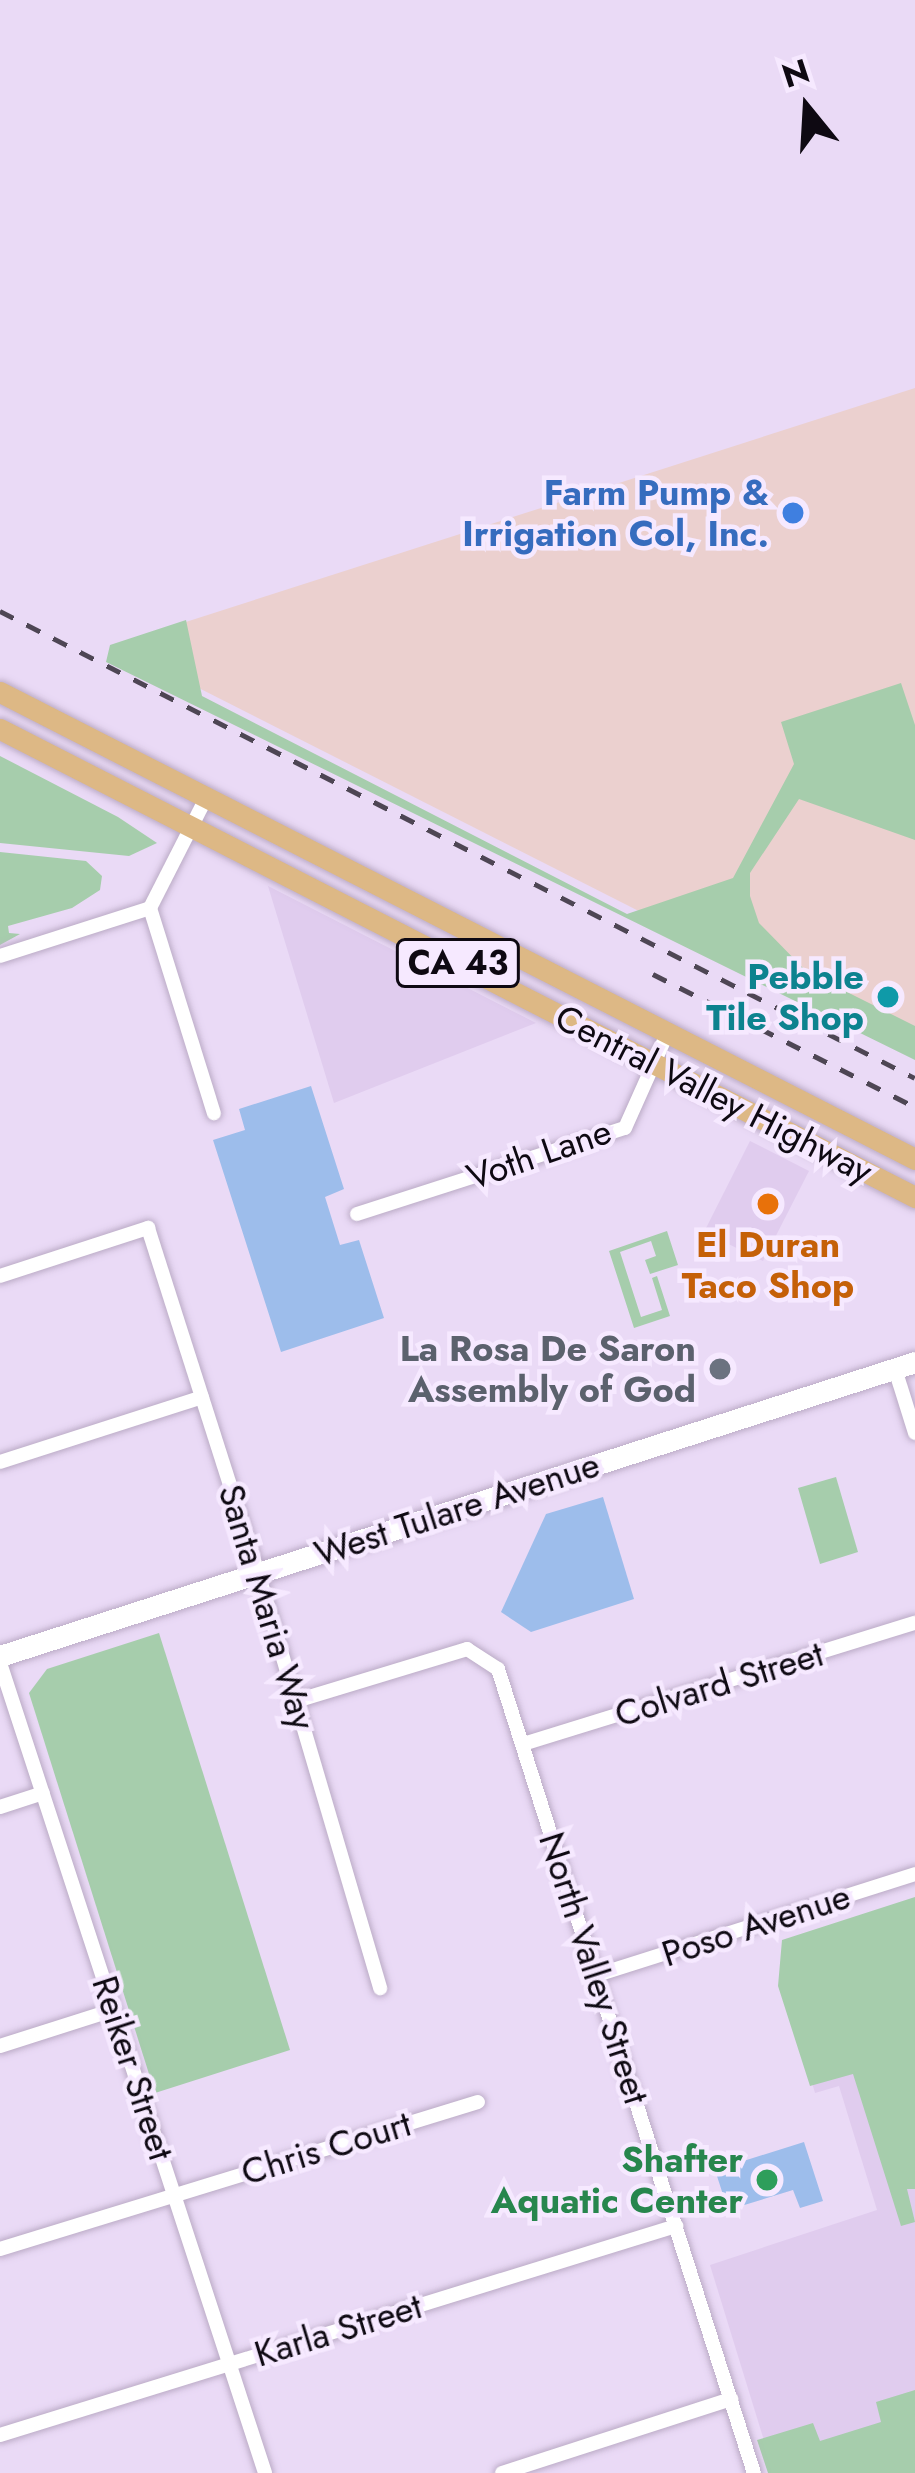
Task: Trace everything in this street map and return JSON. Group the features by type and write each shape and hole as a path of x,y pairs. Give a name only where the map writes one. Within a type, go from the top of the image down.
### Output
{"main road":[{"name":"Central Valley Highway","path":"0,692 915,1159"},
{"name":"Central Valley Highway","path":"0,729 915,1197"}],"street":[{"path":"206,798 150,908 214,1113"},
{"path":"0,956 150,908"},
{"name":"Voth Lane","path":"357,1214 625,1129 667,1034"},
{"name":"Santa Maria Way","path":"0,1276 148,1228 258,1573 380,1988"},
{"path":"905,1366 915,1433"},
{"name":"West Tulare Avenue","path":"0,1659 905,1366"},
{"path":"0,1462 202,1397"},
{"name":"Colvard Street","path":"523,1744 915,1623"},
{"name":"North Valley Street","path":"296,1701 467,1648 498,1669 754,2473"},
{"name":"Reiker Street","path":"0,1659 265,2473"},
{"path":"0,1807 43,1793"},
{"name":"Poso Avenue","path":"597,1976 915,1874"},
{"path":"0,2045 113,2010"},
{"name":"Chris Court","path":"0,2249 478,2102"},
{"name":"Karla Street","path":"0,2434 676,2226"},
{"path":"502,2473 731,2399"}],"shaded area":[{"path":"915,388 915,1051 114,645"},
{"path":"268,886 536,1023 334,1103"},
{"path":"750,1141 809,1171 763,1261 704,1232"},
{"path":"915,1899 915,2473 774,2473 710,2265 877,2210 839,2086 815,2093 785,1990"}],"green space":[{"path":"186,620 202,696 627,914 733,878 794,764 781,722 901,683 915,725 915,840 799,799 750,873 750,896 759,923 807,972 915,1026 915,1060 106,662 110,645"},
{"path":"0,756 118,817 157,843 129,856 0,843"},
{"path":"0,852 86,861 102,876 100,890 72,908 8,926 9,933 20,934 0,945"},
{"path":"667,1231 678,1265 650,1274 645,1260 656,1256 651,1241 620,1252 641,1317 662,1310 652,1278 657,1276 670,1316 634,1328 609,1251"},
{"path":"836,1477 858,1552 820,1564 798,1488"},
{"path":"159,1633 290,2050 155,2093 29,1693 47,1669"},
{"path":"915,1897 915,2189 907,2189 915,2222 901,2226 853,2074 810,2086 778,1986 782,1940"},
{"path":"915,2390 915,2473 768,2473 757,2440 813,2423 820,2441 881,2422 876,2402"}],"water":[{"path":"311,1086 344,1189 325,1197 340,1245 359,1240 384,1318 281,1352 213,1140 245,1130 239,1109"},
{"path":"603,1497 634,1599 531,1632 501,1612 546,1514"},
{"name":"Shafter Aquatic Center","path":"804,2142 823,2201 800,2208 793,2190 728,2210 715,2170"}],"railway":[{"path":"0,611 915,1078"},
{"path":"653,974 915,1107"}],"place":[{"name":"Farm Pump & Irrigation Col, Inc.","path":"793,513"},
{"name":"Pebble Tile Shop","path":"888,997"},
{"name":"El Duran Taco Shop","path":"768,1204"},
{"name":"La Rosa De Saron Assembly of God","path":"720,1369"},
{"name":"Shafter Aquatic Center","path":"767,2180"}]}
